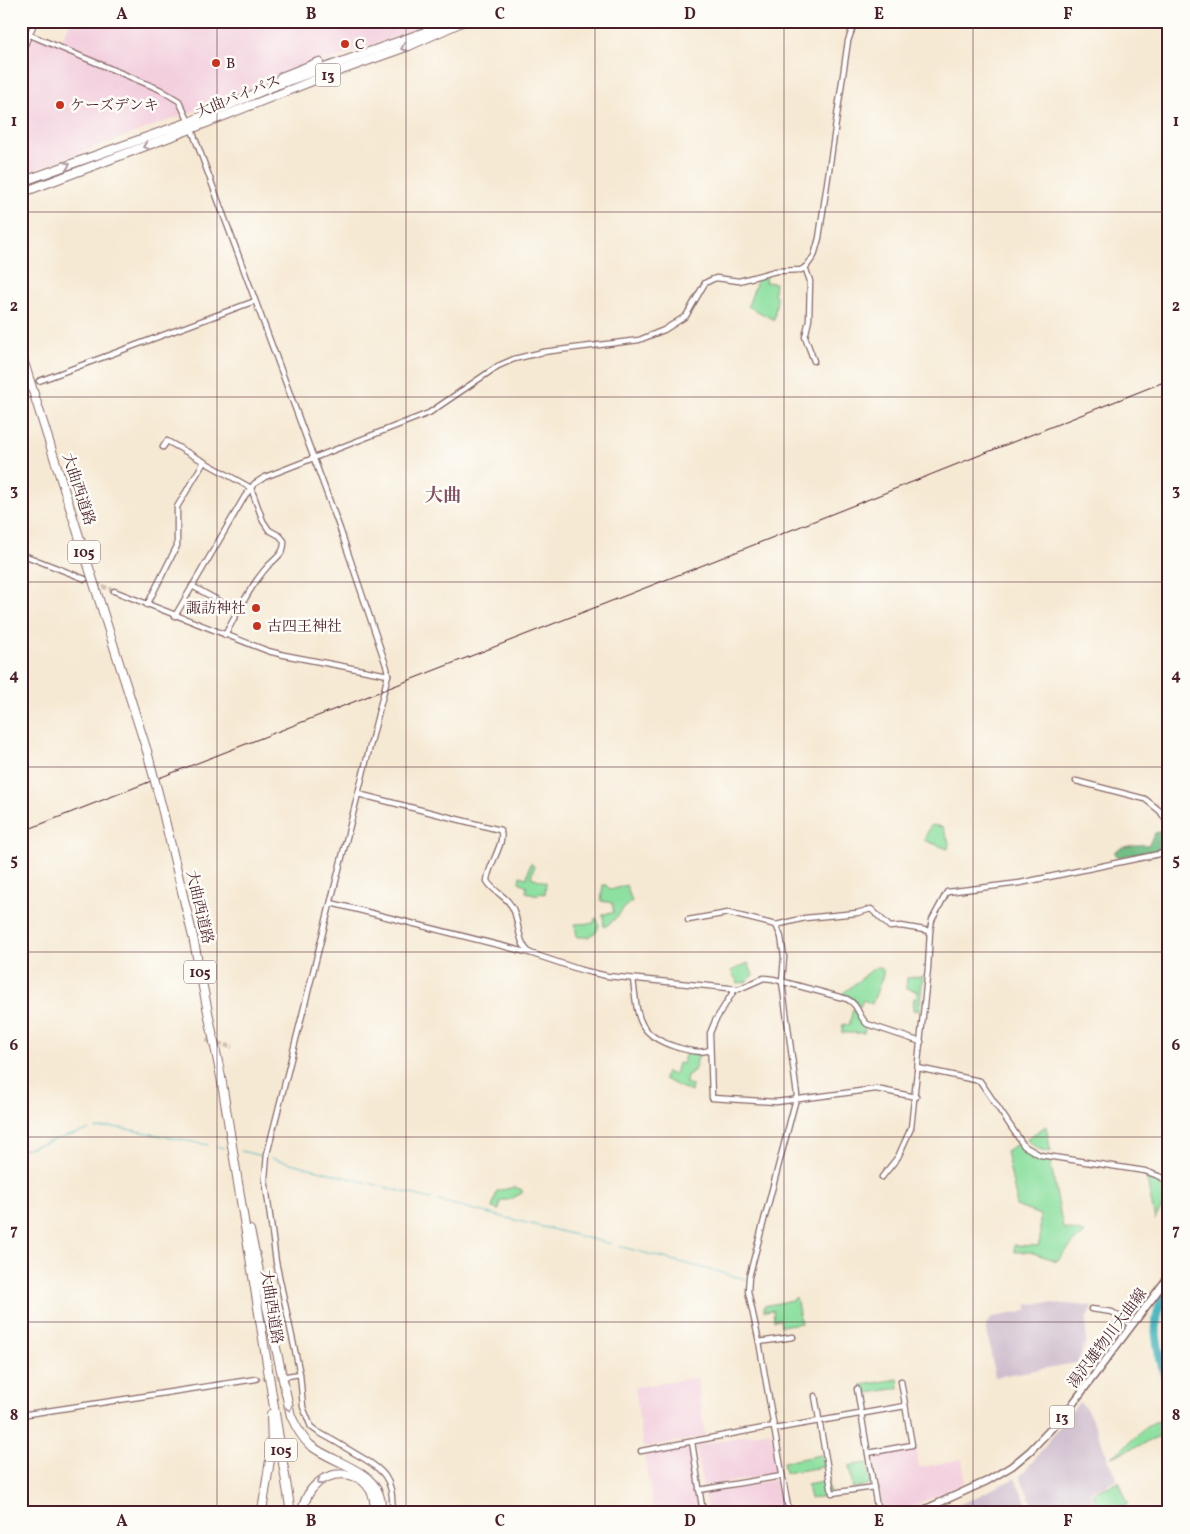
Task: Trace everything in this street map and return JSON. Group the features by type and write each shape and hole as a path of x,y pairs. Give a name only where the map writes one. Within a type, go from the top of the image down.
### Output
{"highway":[{"name":"大曲バイパス","path":"21,182 190,126 274,86 454,21"},
{"name":"大曲バイパス","path":"21,193 190,126 409,46 464,21"},
{"path":"274,86 281,77 319,62"},
{"name":"大曲西道路","path":"21,353 147,751 193,937 221,1077 291,1513"},
{"path":"230,1138 291,1416 300,1434 310,1445 369,1479 377,1488 381,1499 381,1513"},
{"path":"260,1513 263,1505 272,1447 271,1386"},
{"path":"302,1513 303,1504 315,1486 331,1475 342,1473 354,1476 365,1484 375,1502 374,1513"}],"main road":[{"name":"湯沢雄物川大曲線","path":"917,1513 987,1481 1012,1466 1030,1451 1065,1414 1169,1276"}],"street":[{"path":"21,54 35,21"},
{"path":"175,616 251,488 259,480 272,473 429,413 498,366 514,359 542,352 639,340 664,330 681,321 687,315 705,283 710,280 716,278 739,281 775,271 797,271 805,267 814,256 819,238 848,41 854,21"},
{"path":"30,35 159,89 179,101 190,126 369,610 387,668 388,675 267,1154 265,1178 276,1262 300,1374 304,1407 311,1427 379,1468 390,1484 393,1499 392,1513"},
{"path":"805,267 810,281 809,320 806,337 814,361"},
{"path":"39,381 255,301"},
{"path":"163,447 167,441 251,488 263,521 270,532 283,539 284,548 282,553 267,568 252,588 225,635"},
{"path":"147,605 177,546 177,507 204,462"},
{"path":"21,554 85,579"},
{"path":"192,586 221,602"},
{"path":"114,591 225,635 284,655 388,675"},
{"path":"1076,781 1145,799 1160,811 1169,825"},
{"path":"358,794 500,830 502,838 488,873 487,881 514,910 522,942 525,949 530,953"},
{"path":"882,1177 898,1157 913,1120 930,953 930,931 932,920 947,892 1020,883 1169,852"},
{"path":"330,903 530,953 596,974 734,989 742,989 764,978 782,982 847,999 857,1006 862,1019 867,1024 921,1042"},
{"path":"688,920 728,913 776,925 805,918 856,913 868,909 875,912 890,927 901,926 930,931"},
{"path":"776,925 781,937 784,957 782,982 796,1100 749,1277 748,1291 759,1342 789,1513"},
{"path":"633,979 639,1017 644,1030 662,1042 687,1050 705,1052 710,1050"},
{"path":"734,989 712,1026 710,1050 712,1098 776,1102 876,1089 916,1097"},
{"path":"918,1068 980,1081 1024,1146 1040,1155 1145,1171 1161,1177 1169,1184"},
{"path":"1091,1309 1112,1312 1132,1325"},
{"path":"759,1342 794,1337"},
{"path":"286,1376 300,1374"},
{"path":"21,1415 256,1379"},
{"path":"868,1453 912,1445 901,1381"},
{"path":"857,1389 878,1513"},
{"path":"814,1396 832,1494 874,1487"},
{"path":"641,1451 905,1406"},
{"path":"692,1442 703,1513"},
{"path":"699,1490 782,1476"}],"shaded area":[{"path":"71,21 437,21 21,175 21,62 34,33 61,42"},
{"path":"1046,1303 1093,1306 1086,1319 1086,1341 1076,1363 995,1377 986,1324 993,1317 1023,1312 1027,1310 1028,1304"},
{"path":"697,1378 705,1437 643,1448 635,1387"},
{"path":"1079,1402 1085,1407 1092,1419 1117,1480 1090,1492 1098,1513 1036,1513 1020,1476"},
{"path":"771,1431 771,1437 775,1441 779,1473 703,1487 696,1445"},
{"path":"688,1446 699,1513 654,1513 644,1454"},
{"path":"916,1446 919,1468 962,1459 965,1481 899,1513 883,1513 874,1453"},
{"path":"1015,1478 1031,1513 940,1513 978,1496"},
{"path":"781,1479 787,1513 708,1513 704,1492"}],"green space":[{"path":"766,276 765,282 775,283 774,293 777,298 774,320 748,306 758,278"},
{"path":"931,825 943,827 949,843 948,849 924,840"},
{"path":"1162,831 1167,835 1167,839 1161,849 1119,857 1115,855 1114,852 1125,847 1147,845 1155,833"},
{"path":"530,864 534,867 531,877 546,882 545,894 539,893 538,895 526,892 527,886 519,882 520,876 527,878"},
{"path":"603,885 606,885 611,890 626,885 632,901 613,921 604,927 603,914 613,913 613,903 601,901"},
{"path":"595,918 599,925 597,931 589,937 577,937 575,924 594,923"},
{"path":"748,963 753,975 746,982 738,983 731,971"},
{"path":"878,967 883,970 883,975 872,1004 863,1000 860,1007 853,999 842,994 873,969"},
{"path":"923,976 919,1011 913,1010 917,991 906,988 907,978"},
{"path":"853,1009 858,1020 866,1025 864,1033 842,1033 843,1024 849,1025"},
{"path":"686,1053 699,1054 694,1071 687,1075 686,1084 692,1085 691,1092 664,1079 666,1072 675,1075 678,1063 682,1064"},
{"path":"1046,1126 1051,1152 1038,1149 1026,1139"},
{"path":"1019,1143 1027,1151 1050,1160 1063,1228 1085,1233 1057,1261 1030,1252 1015,1252 1014,1245 1038,1246 1040,1240 1040,1215 1016,1206 1006,1151"},
{"path":"1146,1175 1162,1180 1169,1187 1169,1199 1155,1220"},
{"path":"515,1187 522,1190 522,1193 509,1200 501,1200 499,1210 492,1208 497,1191"},
{"path":"796,1297 801,1323 781,1326 780,1319 774,1320 773,1310 764,1311 764,1306 793,1300"},
{"path":"898,1379 899,1388 863,1394 862,1385"},
{"path":"1162,1420 1165,1435 1111,1457 1146,1427"},
{"path":"821,1455 823,1467 785,1473 783,1462"},
{"path":"867,1463 869,1485 853,1488 849,1466"},
{"path":"827,1481 830,1495 810,1499 807,1485"},
{"path":"1119,1482 1128,1503 1106,1513 1101,1513 1092,1493"}],"waterway":[{"path":"96,1129 121,1128 208,1145"},
{"path":"21,1150 88,1130"},
{"path":"216,1146 223,1148"},
{"path":"241,1151 262,1156"},
{"path":"271,1158 431,1199"},
{"path":"439,1201 611,1244"},
{"path":"618,1246 745,1279"},
{"path":"1169,1286 1162,1300 1156,1326 1159,1351 1169,1393"}],"tunnel":[{"path":"85,579 114,591"},
{"path":"206,1040 232,1047"},
{"path":"256,1379 284,1376"}],"railway":[{"path":"21,832 673,577 1169,380"}],"place":[{"name":"C","path":"345,44"},
{"name":"B","path":"216,63"},
{"name":"ケーズデンキ","path":"60,105"},
{"name":"諏訪神社","path":"256,608"},
{"name":"古四王神社","path":"257,626"}],"district":[{"name":"大曲","path":"443,495"}]}
